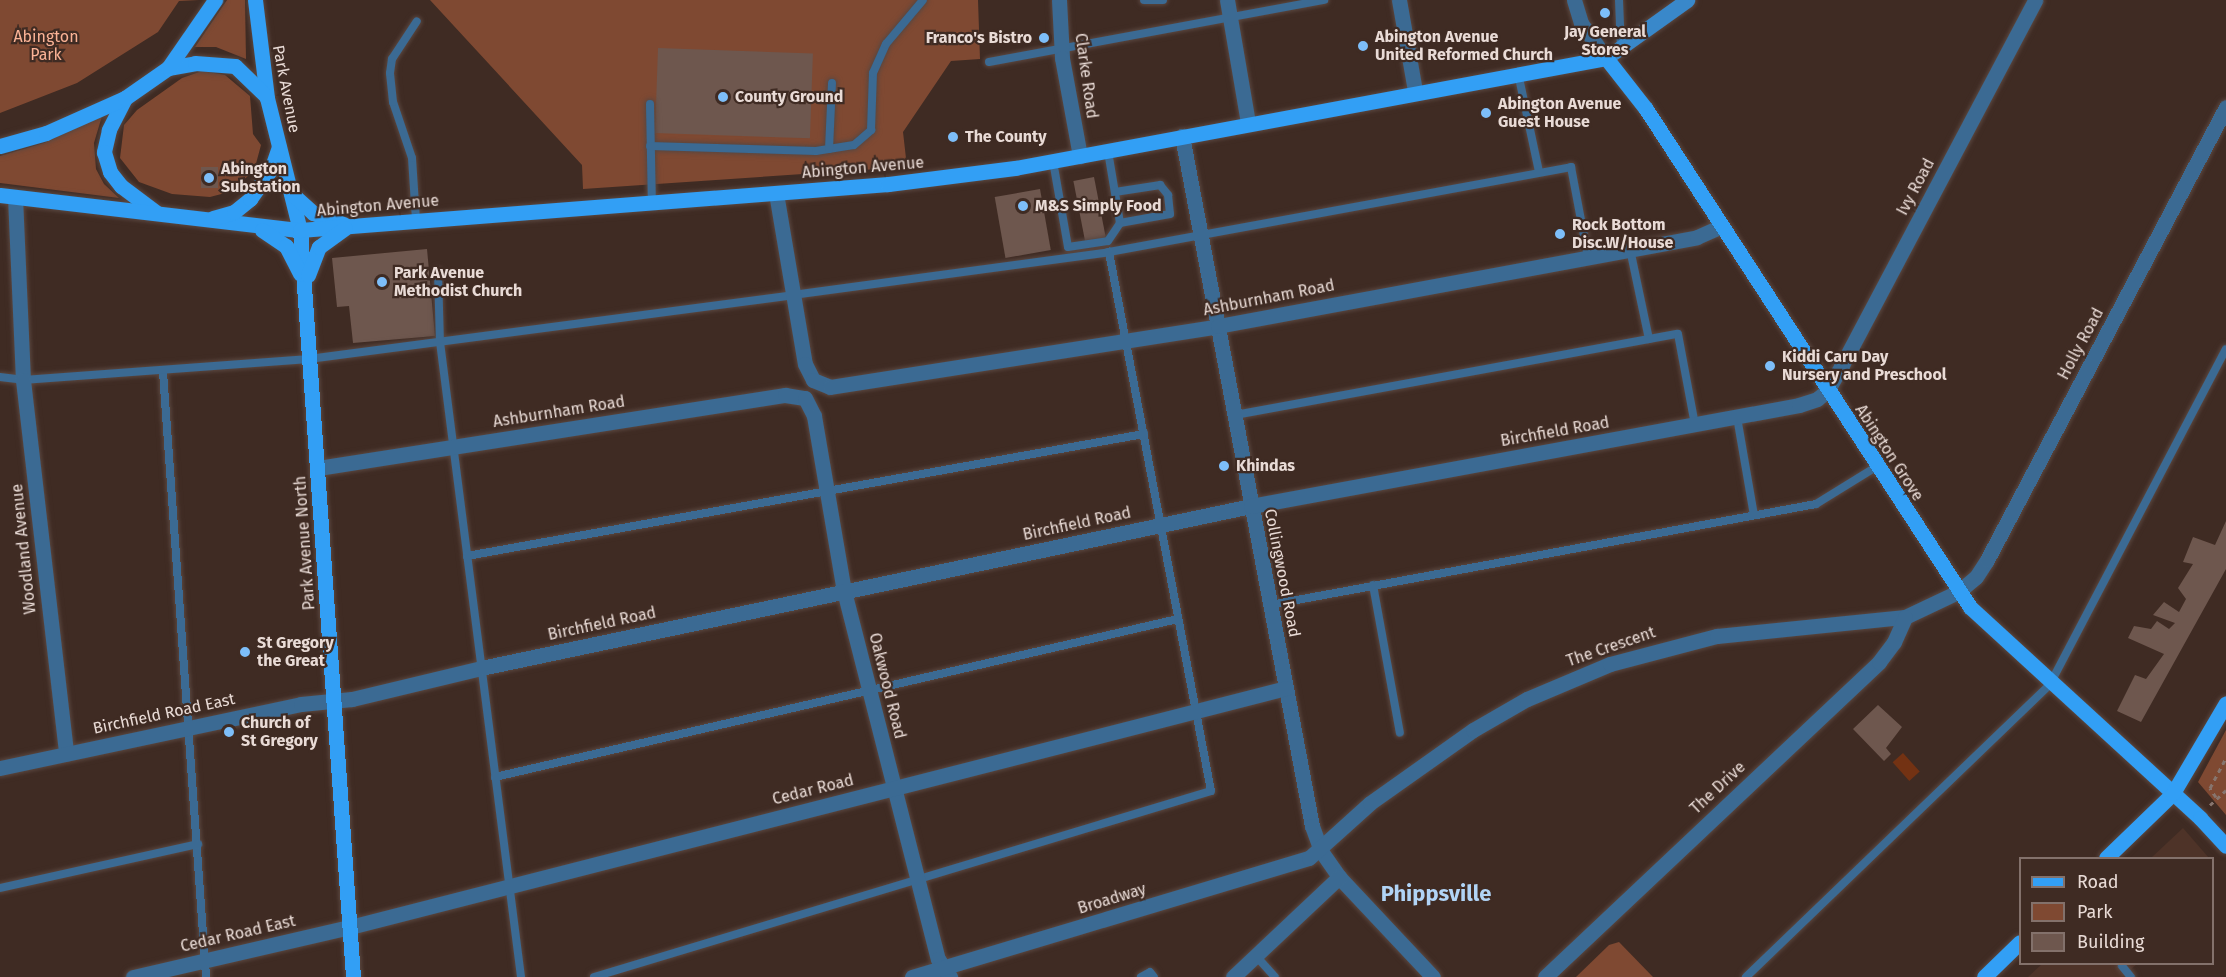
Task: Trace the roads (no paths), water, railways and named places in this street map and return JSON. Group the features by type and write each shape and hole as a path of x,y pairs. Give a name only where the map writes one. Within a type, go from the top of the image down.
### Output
{"main road":[{"path":"207,0 207,16"},
{"path":"0,146 46,133 125,98 168,68 207,16 215,0"},
{"name":"Abington Avenue","path":"8,196 207,219 254,227 300,230 351,224 652,204 963,176 1606,58 1621,50 1687,0"},
{"name":"Park Avenue","path":"256,2 267,98 300,230 306,286"},
{"name":"Abington Grove","path":"1606,58 1646,109 1958,592 2050,684 2200,818 2226,846"},
{"path":"168,68 195,63 235,66 255,82 267,98"},
{"path":"125,98 106,141 104,152 110,172 129,193 159,215"},
{"path":"207,219 234,212 250,199 272,167 279,147"},
{"path":"291,193 314,214 351,224"},
{"path":"306,286 319,247 338,231 351,224"},
{"path":"254,227 275,236 286,246 306,286"},
{"name":"Park Avenue North","path":"306,286 309,359 335,698 353,977"},
{"path":"2107,857 2173,794 2226,703"},
{"path":"1986,976 2019,943"}],"street":[{"name":"Clarke Road","path":"1059,0 1061,49 1080,156"},
{"path":"1227,0 1248,123"},
{"path":"1399,0 1416,92"},
{"path":"1574,0 1581,23 1606,58"},
{"name":"Ivy Road","path":"1827,391 2035,0"},
{"name":"Holly Road","path":"1958,592 1976,577 1987,560 2226,107"},
{"name":"Collingwood Road","path":"1182,136 1312,826 1322,851 1339,877 1433,977"},
{"path":"776,193 793,295"},
{"name":"Woodland Avenue","path":"8,196 23,380 66,754"},
{"name":"Ashburnham Road","path":"793,295 807,372 820,385 841,387 1218,326 1697,237 1722,226"},
{"name":"Birchfield Road","path":"335,698 352,699 482,668 1251,506 1799,405 1827,391"},
{"name":"Ashburnham Road","path":"318,468 785,395 805,398"},
{"name":"Oakwood Road","path":"805,398 814,417 844,591 917,879 946,972"},
{"name":"The Crescent","path":"1322,851 1370,803 1420,765 1473,730 1562,683 1663,648 1718,636 1905,617 1958,592"},
{"name":"The Drive","path":"1545,977 1879,662 1894,642 1905,617"},
{"name":"Cedar Road","path":"350,927 1286,688"},
{"name":"Birchfield Road East","path":"0,768 335,698"},
{"name":"Broadway","path":"912,977 946,972 1309,858 1322,851"},
{"path":"1233,977 1339,877"},
{"name":"Cedar Road East","path":"133,977 350,927"}],"lane":[{"path":"650,146 829,149 854,145 871,130 873,74 886,44 923,0"},
{"path":"1144,0 1163,0"},
{"path":"989,62 1324,0"},
{"path":"1619,0 1621,50"},
{"path":"416,220 412,158 393,102 390,74 392,59 417,21"},
{"path":"1518,73 1539,172"},
{"path":"829,149 832,83"},
{"path":"650,104 652,204"},
{"path":"1053,161 1068,247 1108,241 1120,223 1108,151"},
{"path":"0,377 23,380 163,372 309,359 793,295 1109,252 1571,167 1588,256"},
{"path":"1115,192 1160,185 1168,195 1170,213 1120,223"},
{"path":"1630,249 1649,339"},
{"path":"594,977 1211,791 1109,252"},
{"path":"438,272 440,342 521,977"},
{"path":"1235,415 1678,334 1695,425"},
{"path":"1746,977 2050,684 2226,349"},
{"path":"163,372 206,977"},
{"path":"1737,417 1755,515"},
{"path":"467,556 1144,434"},
{"path":"1270,605 1816,504 1876,467"},
{"path":"1373,585 1400,733"},
{"path":"495,777 1179,619"},
{"path":"0,888 198,844"},
{"path":"1256,956 1275,977"},
{"path":"2122,966 2131,977"},
{"path":"1141,977 1150,972 1154,977"}],"place":[{"name":"Jay General Stores","path":"1605,13"},
{"name":"Franco's Bistro","path":"1044,38"},
{"name":"Abington Avenue United Reformed Church","path":"1363,46"},
{"name":"County Ground","path":"723,97"},
{"name":"Abington Avenue Guest House","path":"1486,113"},
{"name":"The County","path":"953,137"},
{"name":"Abington Substation","path":"209,178"},
{"name":"M&S Simply Food","path":"1023,206"},
{"name":"Rock Bottom Disc.W/House","path":"1560,234"},
{"name":"Park Avenue Methodist Church","path":"382,282"},
{"name":"Kiddi Caru Day Nursery and Preschool","path":"1770,366"},
{"name":"Khindas","path":"1224,466"},
{"name":"St Gregory the Great","path":"245,652"},
{"name":"Church of St Gregory","path":"229,732"}],"district":[{"name":"Phippsville","path":"1436,894"}],"park label":[{"name":"Abington Park","path":"46,46"}]}
